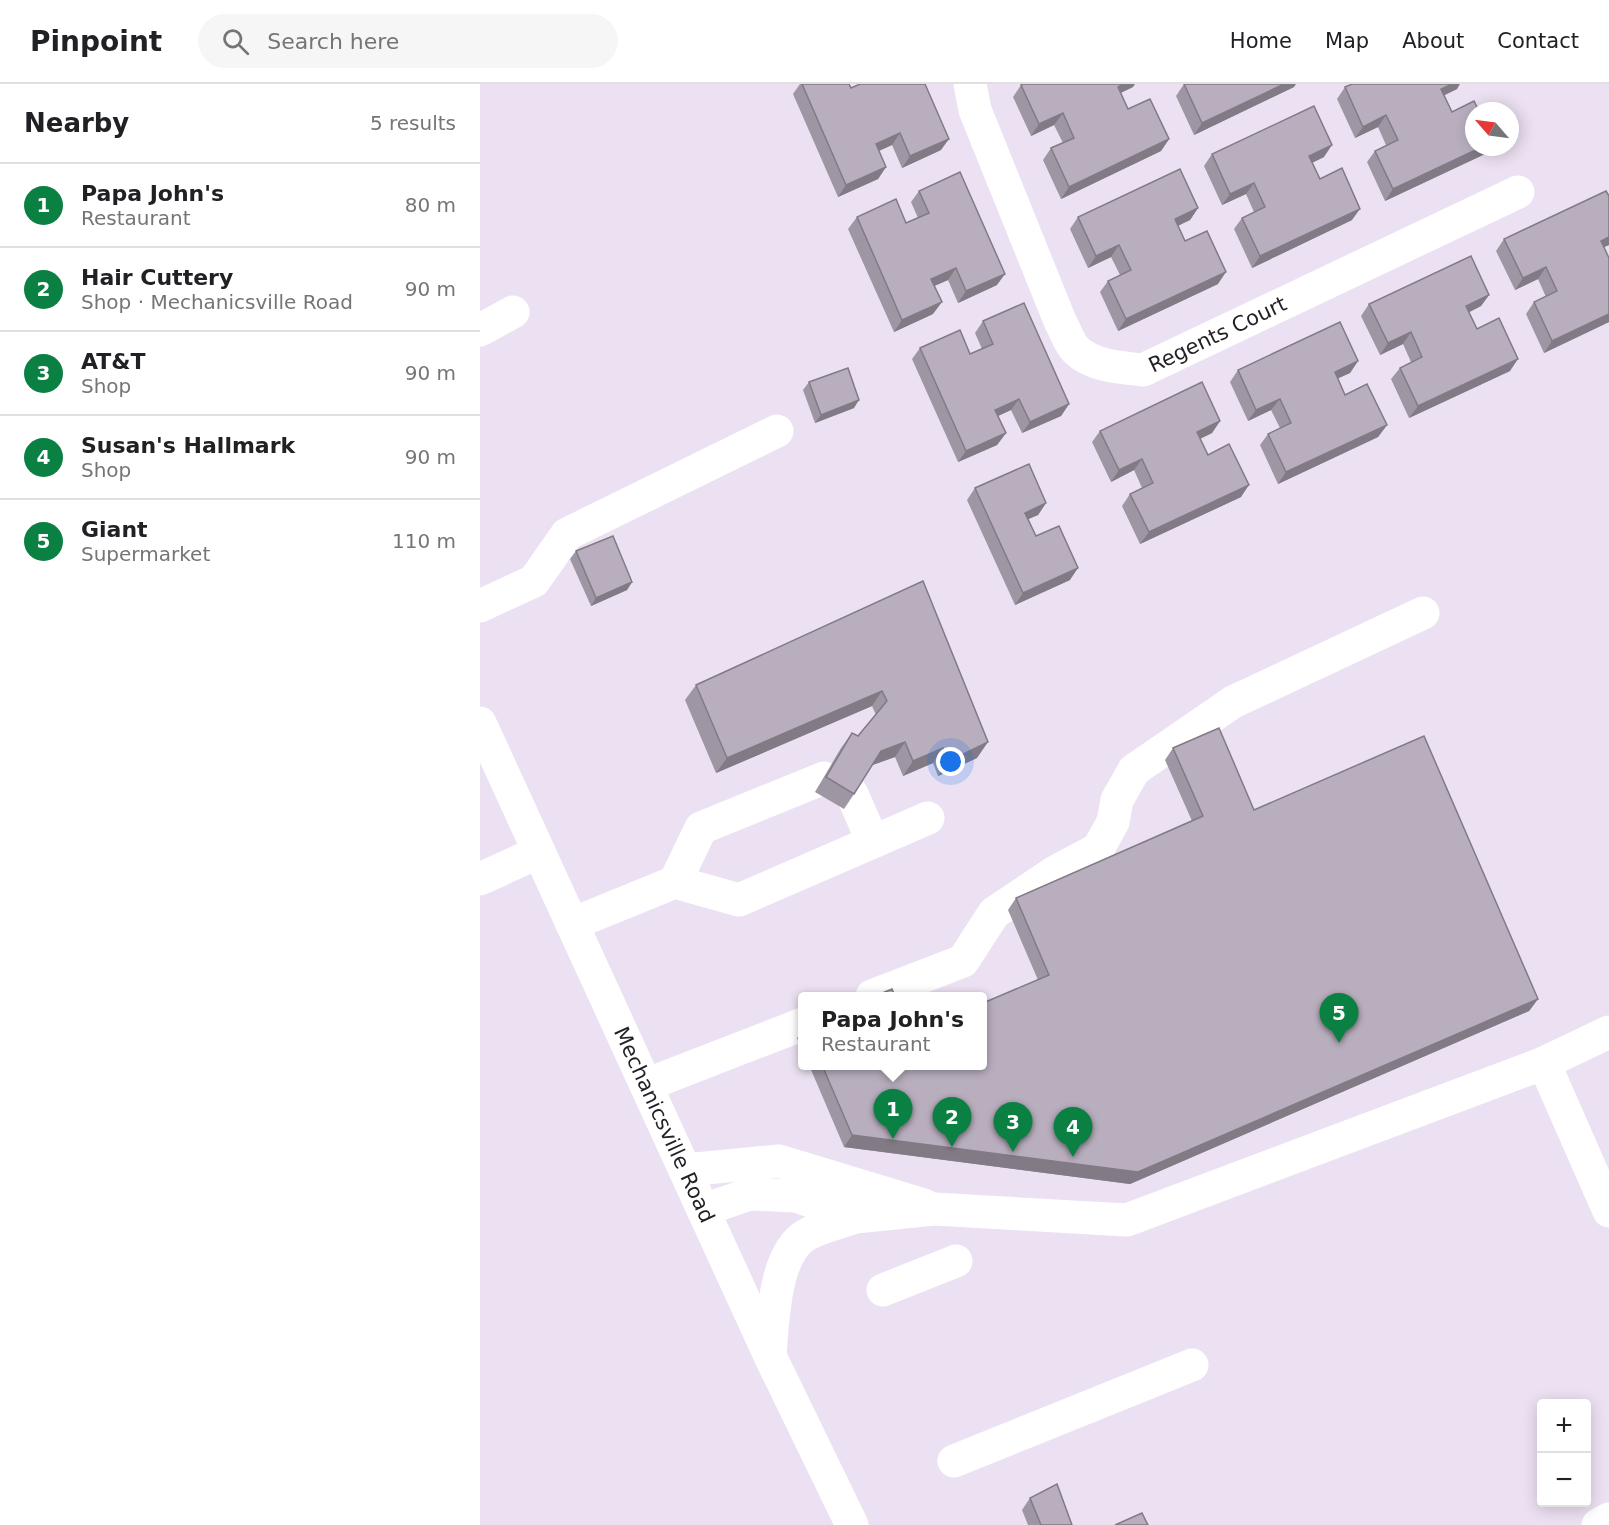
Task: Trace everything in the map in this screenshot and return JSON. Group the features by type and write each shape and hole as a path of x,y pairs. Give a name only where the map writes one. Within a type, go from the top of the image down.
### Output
{"street":[{"name":"Regents Court","path":"970,84 975,110 1060,321 1076,350 1096,361 1120,368 1143,370 1518,192"},
{"path":"480,330 513,312"},
{"path":"480,606 534,581 567,534 777,431"},
{"path":"882,992 963,961 994,913 1055,872 1098,849 1113,822 1117,800 1134,770 1233,702 1423,613"},
{"name":"Mechanicsville Road","path":"480,723 770,1356 852,1525"},
{"path":"675,882 701,828 824,778"},
{"path":"852,794 873,842"},
{"path":"572,924 675,882 739,900 928,818"},
{"path":"480,879 539,852"},
{"path":"646,1085 798,1026"},
{"path":"770,1356 776,1293 784,1266 796,1245 805,1236 855,1217 934,1209 1127,1220 1544,1063 1609,1032"},
{"path":"1544,1063 1609,1211"},
{"path":"685,1170 779,1161 934,1209"},
{"path":"703,1210 750,1194 796,1196 855,1217"},
{"path":"883,1290 956,1262"},
{"path":"954,1461 1192,1365"},
{"path":"1598,1525 1609,1520"}],"building":[{"path":"802,84 849,84 851,88 860,84 925,84 949,139 910,156 900,133 876,144 886,167 846,185"},
{"path":"1123,84 1118,87 1128,109 1150,99 1169,139 1069,187 1051,148 1074,138 1063,113 1039,124 1021,85"},
{"path":"1184,84 1284,84 1202,123"},
{"path":"1352,84 1452,84 1441,89 1452,112 1465,106 1465,155 1393,189 1375,151 1398,140 1386,115 1363,127 1345,87"},
{"path":"1314,106 1332,145 1309,156 1320,179 1342,168 1360,209 1260,256 1242,218 1265,207 1254,183 1230,194 1212,154"},
{"path":"1180,169 1198,208 1175,219 1185,241 1207,231 1226,272 1126,319 1108,281 1131,270 1119,245 1096,256 1078,217"},
{"path":"960,172 1005,274 966,291 956,268 931,279 942,302 902,320 857,217 896,199 906,223 929,213 919,191"},
{"path":"1606,191 1609,196 1609,237 1601,241 1609,258 1609,314 1552,341 1534,302 1557,291 1546,267 1523,278 1504,239"},
{"path":"1471,256 1489,295 1466,306 1477,329 1499,318 1518,359 1418,406 1400,368 1422,357 1411,332 1388,343 1369,304"},
{"path":"1024,303 1069,404 1030,422 1019,399 995,410 1006,433 966,451 920,348 960,330 970,354 993,344 983,321"},
{"path":"1340,322 1358,361 1335,372 1345,395 1367,384 1387,425 1286,472 1268,434 1291,423 1280,399 1256,410 1238,370"},
{"path":"848,368 859,400 821,415 809,382"},
{"path":"1202,382 1220,421 1197,432 1208,455 1229,444 1249,485 1149,532 1130,494 1153,483 1142,459 1119,470 1100,431"},
{"path":"1029,464 1046,503 1025,513 1036,536 1059,526 1078,568 1023,593 975,488"},
{"path":"613,536 632,582 596,598 576,551"},
{"path":"923,581 988,742 949,761 943,748 913,761 905,742 881,751 854,794 826,777 852,733 858,736 887,701 882,691 727,758 696,685"},
{"path":"1219,728 1254,810 1424,736 1538,999 1138,1172 852,1135 824,1070 987,1070 987,1001 1049,975 1016,898 1203,816 1173,748"},
{"path":"1057,1484 1072,1525 1041,1525 1030,1498"},
{"path":"1142,1513 1148,1525 1115,1525"}],"place":[{"name":"Giant","path":"1339,1043"},
{"name":"Papa John's","path":"893,1139"},
{"name":"Hair Cuttery","path":"952,1147"},
{"name":"AT&T","path":"1013,1152"},
{"name":"Susan's Hallmark","path":"1073,1157"}]}
